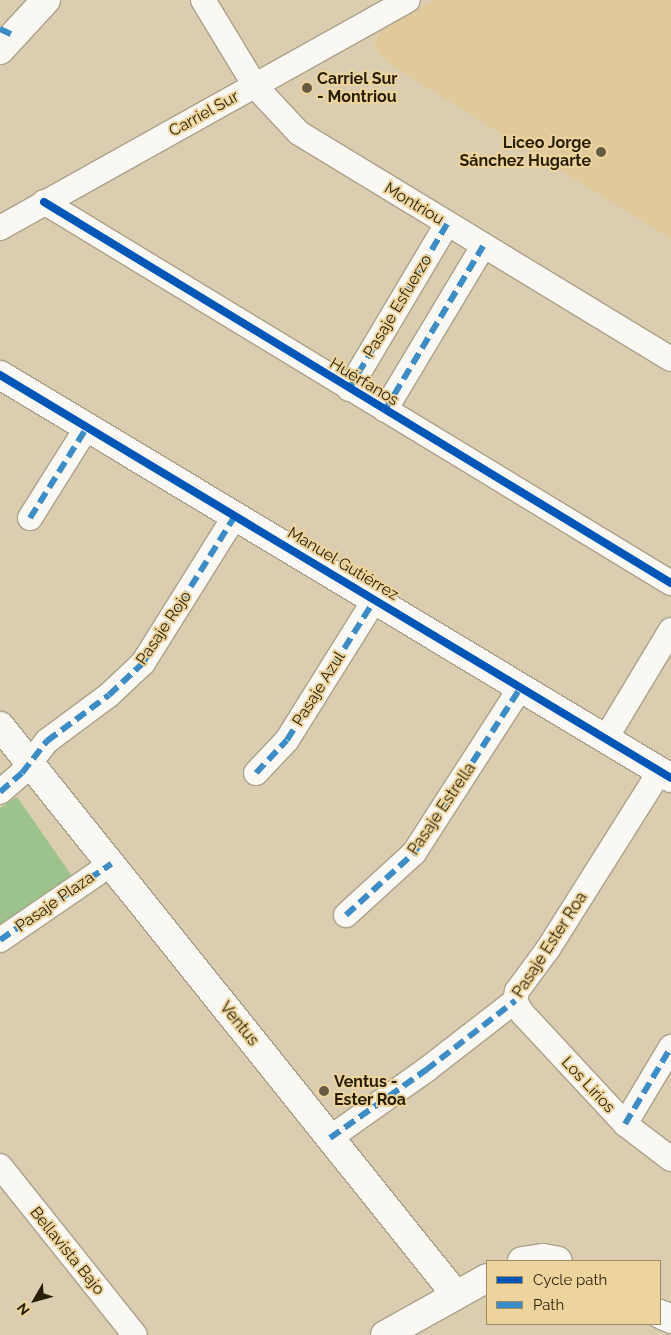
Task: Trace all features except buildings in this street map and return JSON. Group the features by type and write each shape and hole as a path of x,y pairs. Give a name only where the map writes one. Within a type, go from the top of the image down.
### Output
{"street":[{"path":"4,38 46,0"},
{"name":"Montriou","path":"203,0 255,86 283,120 315,145 671,359"},
{"name":"Carriel Sur","path":"0,228 408,0"},
{"name":"Huérfanos","path":"44,202 671,583"},
{"name":"Pasaje Esfuerzo","path":"349,389 447,224"},
{"path":"385,410 483,246"},
{"name":"Manuel Gutiérrez","path":"0,375 665,774"},
{"path":"30,518 87,427"},
{"name":"Pasaje Rojo","path":"29,763 47,741 109,695 143,663 235,516"},
{"name":"Pasaje Azul","path":"256,773 287,740 375,600"},
{"path":"606,738 671,630"},
{"name":"Pasaje Estrella","path":"346,915 414,854 520,687"},
{"name":"Ventus","path":"0,726 456,1295"},
{"path":"0,792 29,763"},
{"name":"Pasaje Ester Roa","path":"330,1138 426,1070 515,1001 517,992 665,774"},
{"name":"Pasaje Plaza","path":"0,940 111,864"},
{"name":"Los Lirios","path":"515,1001 522,1013 625,1124 671,1159"},
{"path":"625,1124 671,1047"},
{"name":"Bellavista Bajo","path":"0,1166 135,1335"},
{"path":"529,1260 543,1258 553,1260"},
{"path":"385,1335 486,1279"}],"shaded area":[{"name":"Liceo Jorge Sánchez Hugarte","path":"434,0 671,0 671,239 389,64 374,47 380,32"}],"green space":[{"path":"17,797 72,876 0,925 0,808"}],"marked path":[{"path":"0,29 13,35"},
{"path":"349,389 447,224"},
{"path":"385,410 483,246"},
{"path":"30,518 87,427"},
{"path":"0,792 22,773 47,741 109,695 143,663 235,516"},
{"path":"256,773 287,740 375,599"},
{"path":"346,915 414,853 521,687"},
{"path":"0,940 111,864"},
{"path":"330,1138 426,1070 515,1001"},
{"path":"625,1124 671,1047"}],"cycle path":[{"path":"44,202 671,583"},
{"path":"0,375 671,778"}],"place":[{"name":"Carriel Sur - Montriou","path":"307,88"},
{"name":"Liceo Jorge Sánchez Hugarte","path":"601,152"},
{"name":"Ventus - Ester Roa","path":"324,1091"}]}
